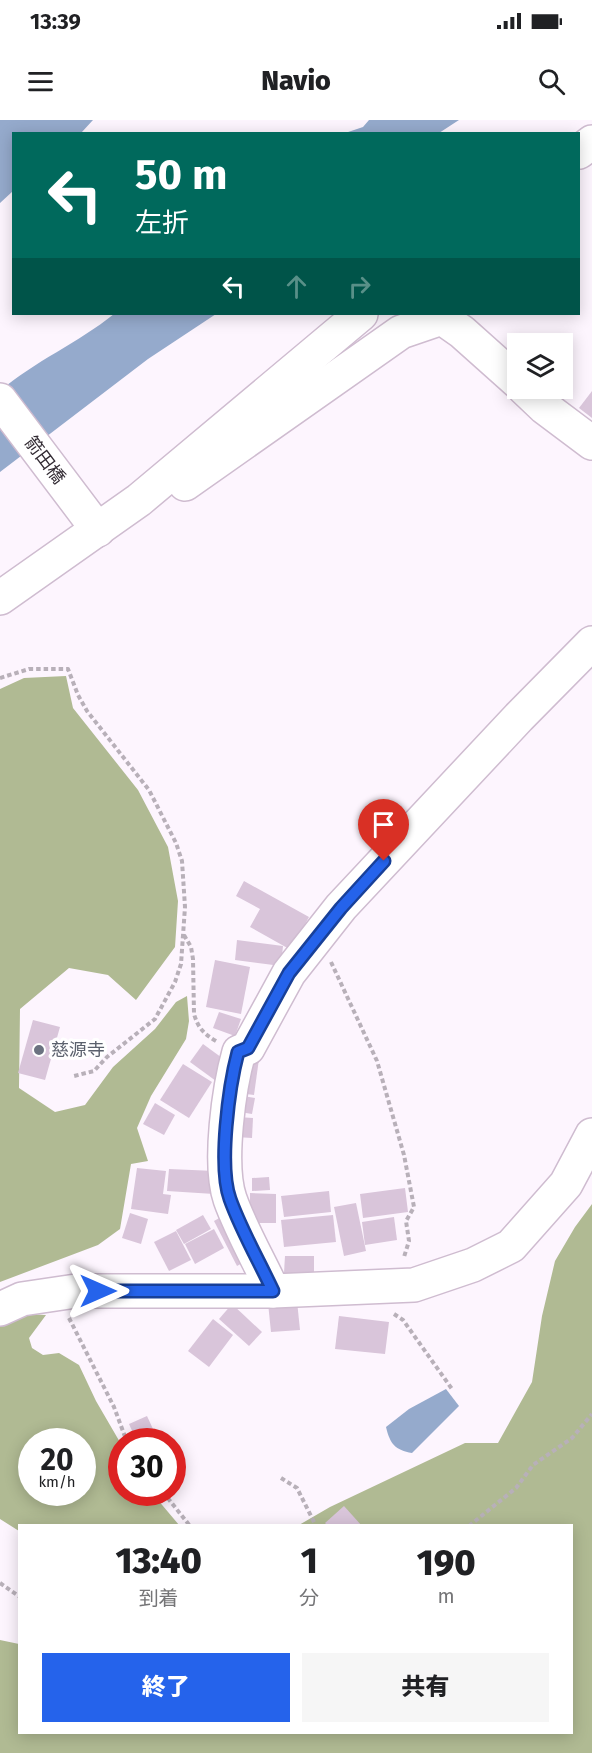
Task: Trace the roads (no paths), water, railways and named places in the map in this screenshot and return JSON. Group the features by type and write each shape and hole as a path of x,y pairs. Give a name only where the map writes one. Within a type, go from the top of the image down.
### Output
{"street":[{"path":"580,151 592,142"},
{"path":"0,598 94,525 139,500 366,315"},
{"path":"139,500 165,497 401,332 442,316 507,372"},
{"path":"536,399 592,443"},
{"name":"箭田橋","path":"0,400 94,525"},
{"path":"273,1291 230,1199 225,1179 231,1088 238,1052 248,1048 289,973 323,930 442,799 592,643"},
{"path":"0,1309 22,1299 76,1291 273,1291 414,1285 473,1265 511,1246 566,1184 592,1135"}],"water":[{"path":"0,120 93,120 82,132 12,132 12,192 0,203"},
{"path":"369,120 459,120 441,132 348,132 363,127"},
{"path":"113,315 214,315 148,359 0,472 0,391 28,370"},
{"path":"446,1389 459,1406 412,1453 394,1445 386,1427 409,1409"}],"place":[{"name":"慈源寺","path":"39,1050"}]}
